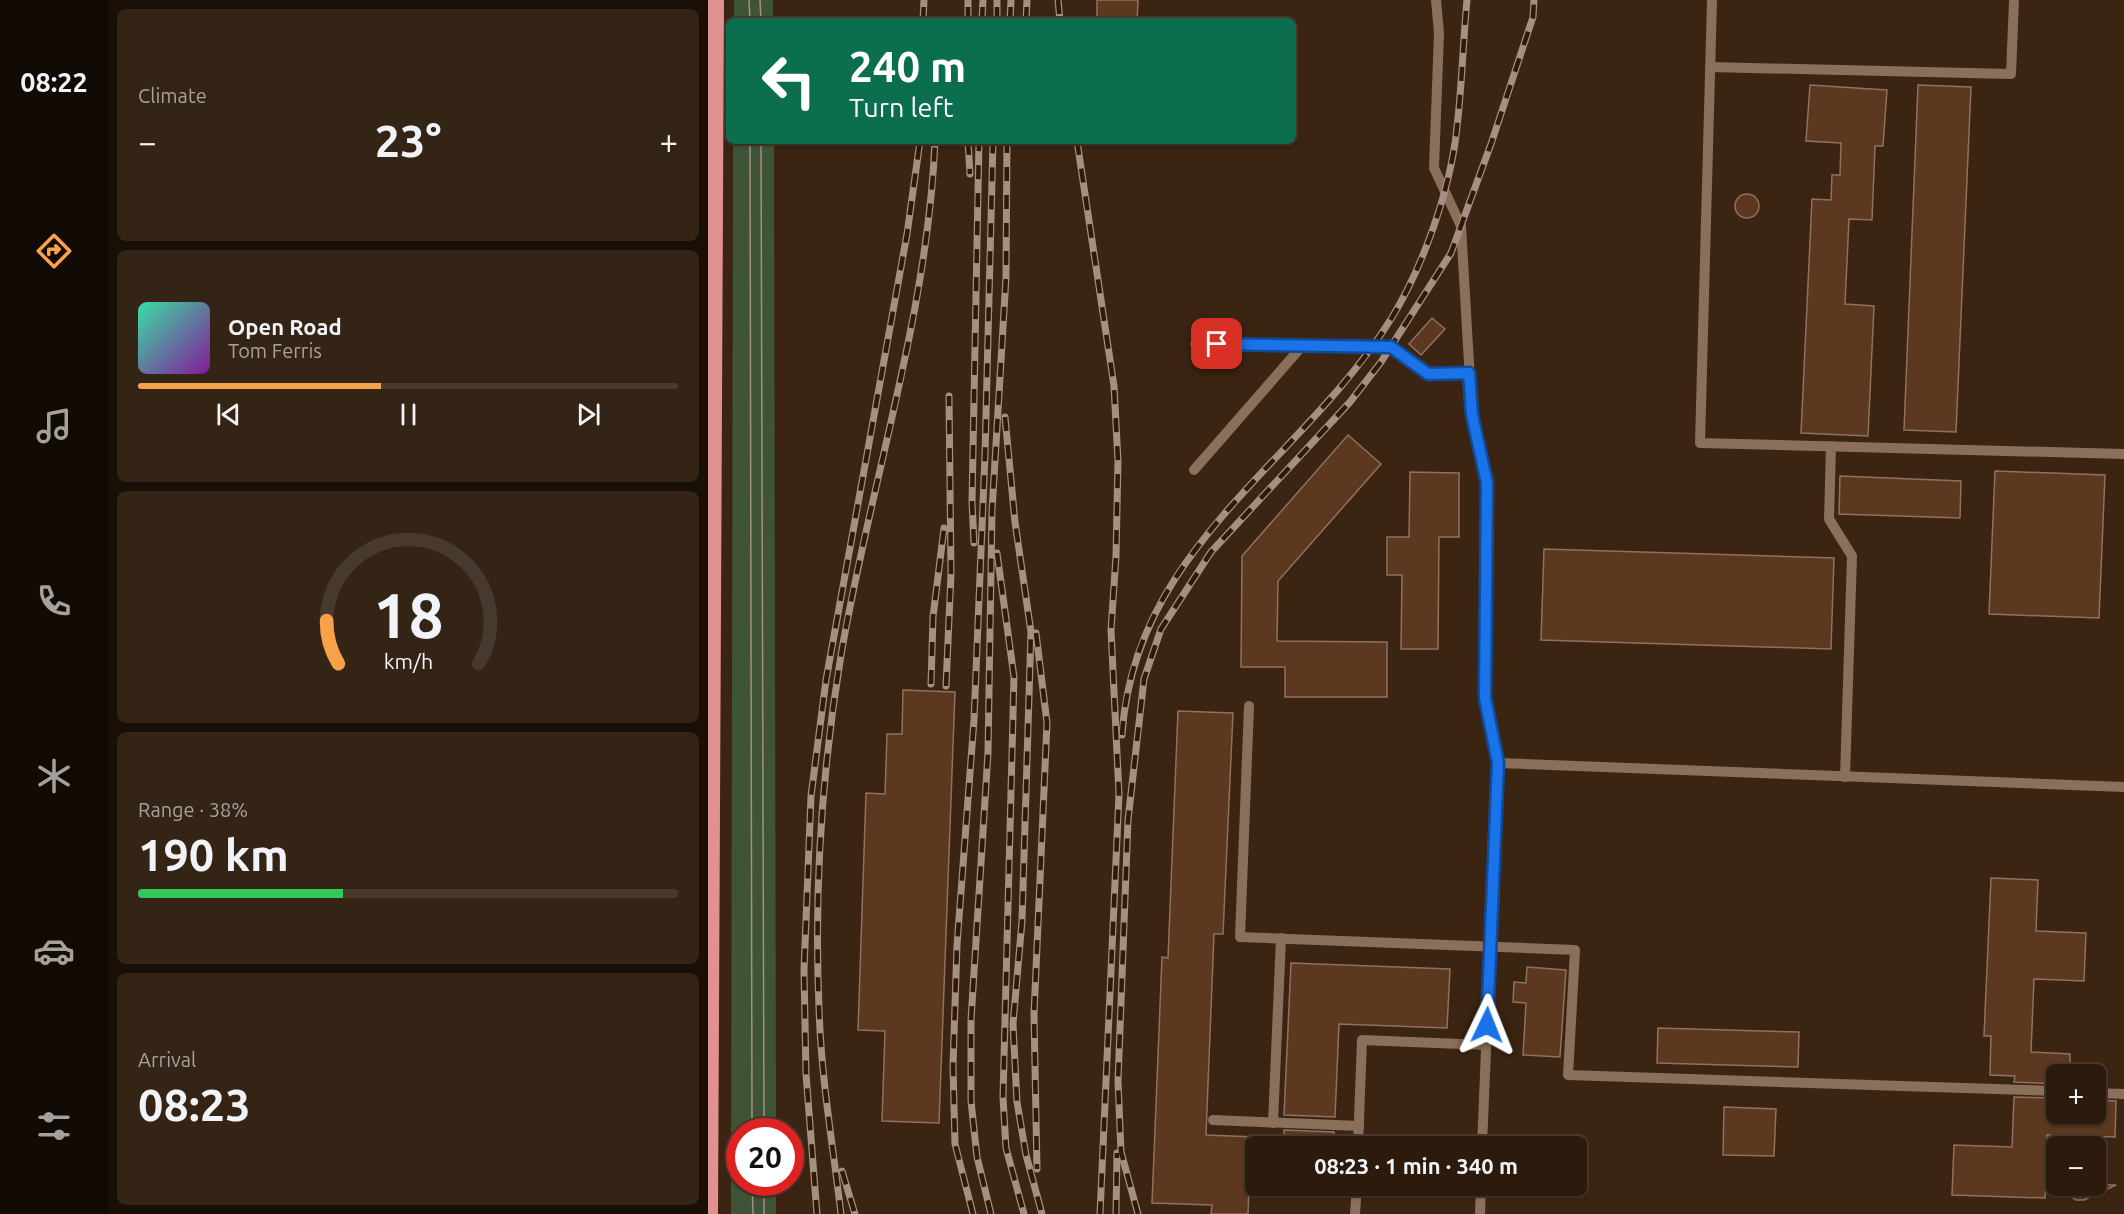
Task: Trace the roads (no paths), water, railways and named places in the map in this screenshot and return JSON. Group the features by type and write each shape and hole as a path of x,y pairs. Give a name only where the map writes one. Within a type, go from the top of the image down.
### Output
{"highway":[{"path":"709,1214 715,0"}],"lane":[{"path":"1436,0 1439,33 1434,168 1461,226 1472,415 1487,483 1485,698 1498,763 1482,1136"},
{"path":"1712,0 1700,443 2124,454"},
{"path":"1710,67 2011,74 2014,0"},
{"path":"1196,344 1391,347 1428,374 1469,373"},
{"path":"1194,470 1303,345"},
{"path":"1831,446 1828,519 1852,556 1845,777"},
{"path":"1250,706 1240,937 1575,950 1568,1075 2046,1091"},
{"path":"1498,763 2124,787"},
{"path":"1273,1123 1281,938"},
{"path":"1358,1136 1362,1040 1486,1045"},
{"path":"2106,1093 2124,1094"},
{"path":"1213,1120 1359,1126"},
{"path":"1355,1214 1356,1196"},
{"path":"1480,1214 1481,1196"}],"tram line":[{"path":"749,0 750,18"},
{"path":"760,0 761,18"},
{"path":"750,144 752,1118"},
{"path":"761,144 764,1118"},
{"path":"752,1196 753,1214"},
{"path":"764,1196 764,1214"}],"railway":[{"path":"923,18 924,0"},
{"path":"968,0 968,18"},
{"path":"982,18 983,0"},
{"path":"997,0 997,18"},
{"path":"1010,18 1011,0"},
{"path":"1026,18 1027,0"},
{"path":"1058,0 1060,18"},
{"path":"1122,735 1133,669 1156,611 1189,559 1227,510 1354,371 1391,319 1414,276 1434,226 1454,151 1467,0"},
{"path":"1138,1214 1121,1152 1118,1081 1128,820 1144,679 1161,629 1211,552 1350,402 1381,362 1451,253 1491,144 1533,17 1534,0"},
{"path":"817,1214 806,1074 804,970 811,796 826,680 907,234 920,144"},
{"path":"841,1214 820,1034 818,920 824,786 834,698 853,591 910,334 930,205 935,144"},
{"path":"968,144 970,174"},
{"path":"974,543 972,502 979,144"},
{"path":"973,1214 955,1144 953,1066 957,945 974,720 985,455 993,144"},
{"path":"991,1214 977,1157 971,1101 971,1020 988,753 992,511 1006,277 1007,144"},
{"path":"1077,144 1114,386 1118,461 1116,556 1111,630 1119,794 1100,1214"},
{"path":"946,686 951,574 949,396"},
{"path":"1005,417 1015,522 1031,632 1022,921 1013,1024 1017,1102 1026,1155 1042,1214"},
{"path":"931,684 933,617 944,528"},
{"path":"997,553 1014,677 1003,1097 1006,1148 1024,1214"},
{"path":"1036,633 1047,723 1034,1014 1037,1169"},
{"path":"1116,1214 1117,1153"},
{"path":"842,1171 855,1214"}]}
